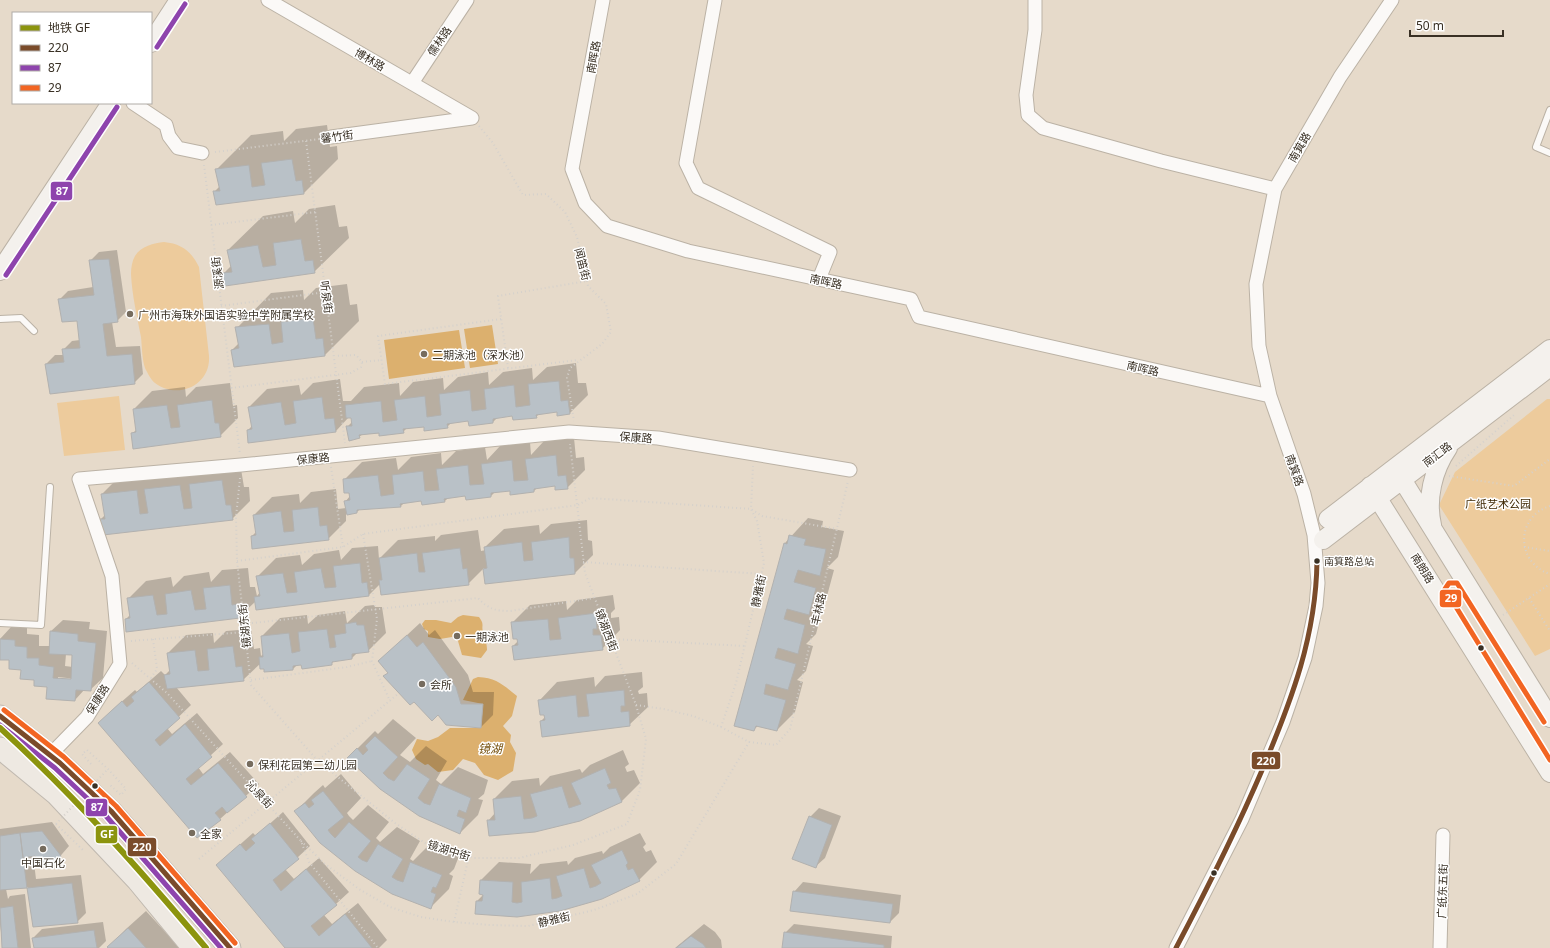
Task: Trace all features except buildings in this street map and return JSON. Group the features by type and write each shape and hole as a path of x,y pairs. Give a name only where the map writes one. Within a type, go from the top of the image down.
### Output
{"main road":[{"path":"0,716 50,756 111,811 230,948"},
{"path":"0,748 57,795 137,880 193,948"}],"street":[{"path":"152,41 179,0"},
{"name":"博林路","path":"268,0 472,118"},
{"name":"儒林路","path":"412,83 467,0"},
{"name":"南晖路","path":"603,0 572,169 585,203 607,226 688,251 911,299 920,317 1270,396"},
{"path":"715,0 686,163 698,188 830,252 819,279"},
{"path":"1035,0 1035,30 1026,95 1028,115 1044,128 1161,161 1275,188"},
{"name":"南箕路","path":"1176,948 1242,819 1283,722 1305,658 1316,606 1318,583 1314,535 1304,494 1270,396 1259,346 1256,284 1275,188 1340,77 1392,0"},
{"path":"0,271 110,104"},
{"path":"135,104 166,124 169,136 178,148 202,153"},
{"name":"馨竹街","path":"331,137 472,118"},
{"name":"南汇路","path":"1328,519 1550,349"},
{"name":"南汇路","path":"1324,540 1550,367"},
{"name":"保康路","path":"50,756 87,717 120,664 112,576 79,478 241,465 572,432 658,438 850,470"},
{"path":"1434,531 1430,508 1432,486 1439,464 1452,442"},
{"path":"1395,468 1550,718"},
{"name":"南朗路","path":"1370,486 1437,590 1550,773"},
{"path":"1437,590 1441,579 1446,575 1456,575 1462,577"},
{"name":"广纸东五街","path":"1440,948 1444,834"}],"lane":[{"path":"1550,110 1536,147 1550,153"},
{"path":"0,319 21,318 34,331"},
{"path":"0,623 41,625 50,487"}],"path":[{"name":"闻笛街","path":"472,118 493,143 523,195 546,194 565,212 577,237 588,286 606,304 611,332 602,344 578,360 570,368 567,378 572,432"},
{"name":"馨竹街","path":"202,153 331,137"},
{"name":"听泉街","path":"306,141 347,454"},
{"name":"源溪街","path":"202,153 241,465"},
{"path":"211,225 316,212"},
{"path":"508,368 498,296 587,281"},
{"path":"221,306 326,292"},
{"path":"501,319 378,336 385,384 578,360"},
{"path":"231,388 355,372 361,367 362,362 360,357 356,355 334,356"},
{"path":"362,362 382,360"},
{"path":"1517,412 1445,476 1514,486 1550,459"},
{"name":"镜湖西街","path":"572,432 585,573 636,705 646,739 640,790 627,824"},
{"name":"静雅街","path":"721,727 736,683 746,646 764,563 757,521 751,509 753,453"},
{"path":"330,456 343,547"},
{"name":"镜湖东街","path":"241,465 236,517 237,561 251,685 318,760"},
{"name":"丰林路","path":"749,742 776,745 790,729 850,470"},
{"path":"237,561 343,547 363,534 578,505 590,498 751,509 762,516 837,529"},
{"path":"1550,506 1538,511 1528,522 1524,532 1524,547 1532,564 1541,571 1550,574"},
{"path":"363,534 377,619 372,661 390,701"},
{"path":"1524,547 1550,551"},
{"path":"583,562 761,574"},
{"path":"1499,608 1503,615 1550,584"},
{"path":"244,624 478,598 486,606 496,611 510,611 594,598"},
{"path":"1529,598 1550,631"},
{"path":"118,642 245,632"},
{"path":"151,678 157,669 153,639"},
{"path":"610,639 746,646"},
{"path":"250,680 347,667 372,661"},
{"name":"沁泉街","path":"120,664 132,663 167,693 195,726 268,803 301,841 309,862 378,948"},
{"path":"199,859 399,693"},
{"path":"636,705 664,709 693,716 721,727 749,742"},
{"name":"静雅街","path":"301,841 325,864 359,889 390,907 421,917 454,922 528,926 594,910 637,894 676,864 749,742"},
{"path":"91,764 82,754 87,750 108,769 126,789 121,795 109,784"},
{"name":"镜湖中街","path":"318,760 394,823 425,843 474,858 519,858 573,844 627,824"},
{"path":"84,851 56,824 108,769"},
{"path":"454,922 469,856"}],"green space":[{"path":"164,242 176,244 185,249 193,257 199,267 209,356 208,366 199,382 182,390 164,388 155,383 145,368 132,290 131,269 135,256 144,247"},
{"path":"119,396 125,450 64,456 57,403"},
{"name":"广纸艺术公园","path":"1547,399 1550,399 1550,649 1535,656 1439,505 1455,472"}],"water":[{"path":"492,325 498,364 470,368 464,329"},
{"name":"二期泳池（深水池）","path":"459,330 465,368 389,379 384,340"},
{"name":"一期泳池","path":"463,615 479,617 482,622 482,630 487,650 481,658 462,655 458,641 452,637 440,639 428,637 428,631 424,629 422,624 425,620 436,620 451,623"},
{"name":"镜湖","path":"478,677 490,679 504,685 517,696 512,716 503,726 511,735 510,742 516,753 513,771 498,780 484,775 475,763 463,759 453,770 438,772 428,764 425,765 416,759 412,750 417,739 428,741 438,737 450,728 481,728 483,704 463,700 473,679"}],"metro line":[{"name":"GF","path":"0,728 81,807 206,948"}],"transit line":[{"name":"87","path":"157,47 185,4"},
{"name":"87","path":"6,275 117,107"},
{"name":"220","path":"1176,948 1243,814 1284,717 1293,692 1307,641 1316,589 1317,561"},
{"name":"29","path":"1544,722 1457,583 1449,583 1445,589 1550,760"},
{"name":"29","path":"4,710 64,757 116,806 235,943"},
{"name":"220","path":"0,716 60,763 111,811 230,948"},
{"name":"87","path":"0,725 55,768 106,816 221,948"}],"place":[{"name":"广州市海珠外国语实验中学附属学校","path":"130,314"},
{"name":"二期泳池（深水池）","path":"424,354"},
{"name":"南箕路总站","path":"1317,561"},
{"name":"一期泳池","path":"457,636"},
{"name":"会所","path":"422,684"},
{"name":"保利花园第二幼儿园","path":"250,764"},
{"name":"全家","path":"192,833"},
{"name":"中国石化","path":"43,849"}]}
